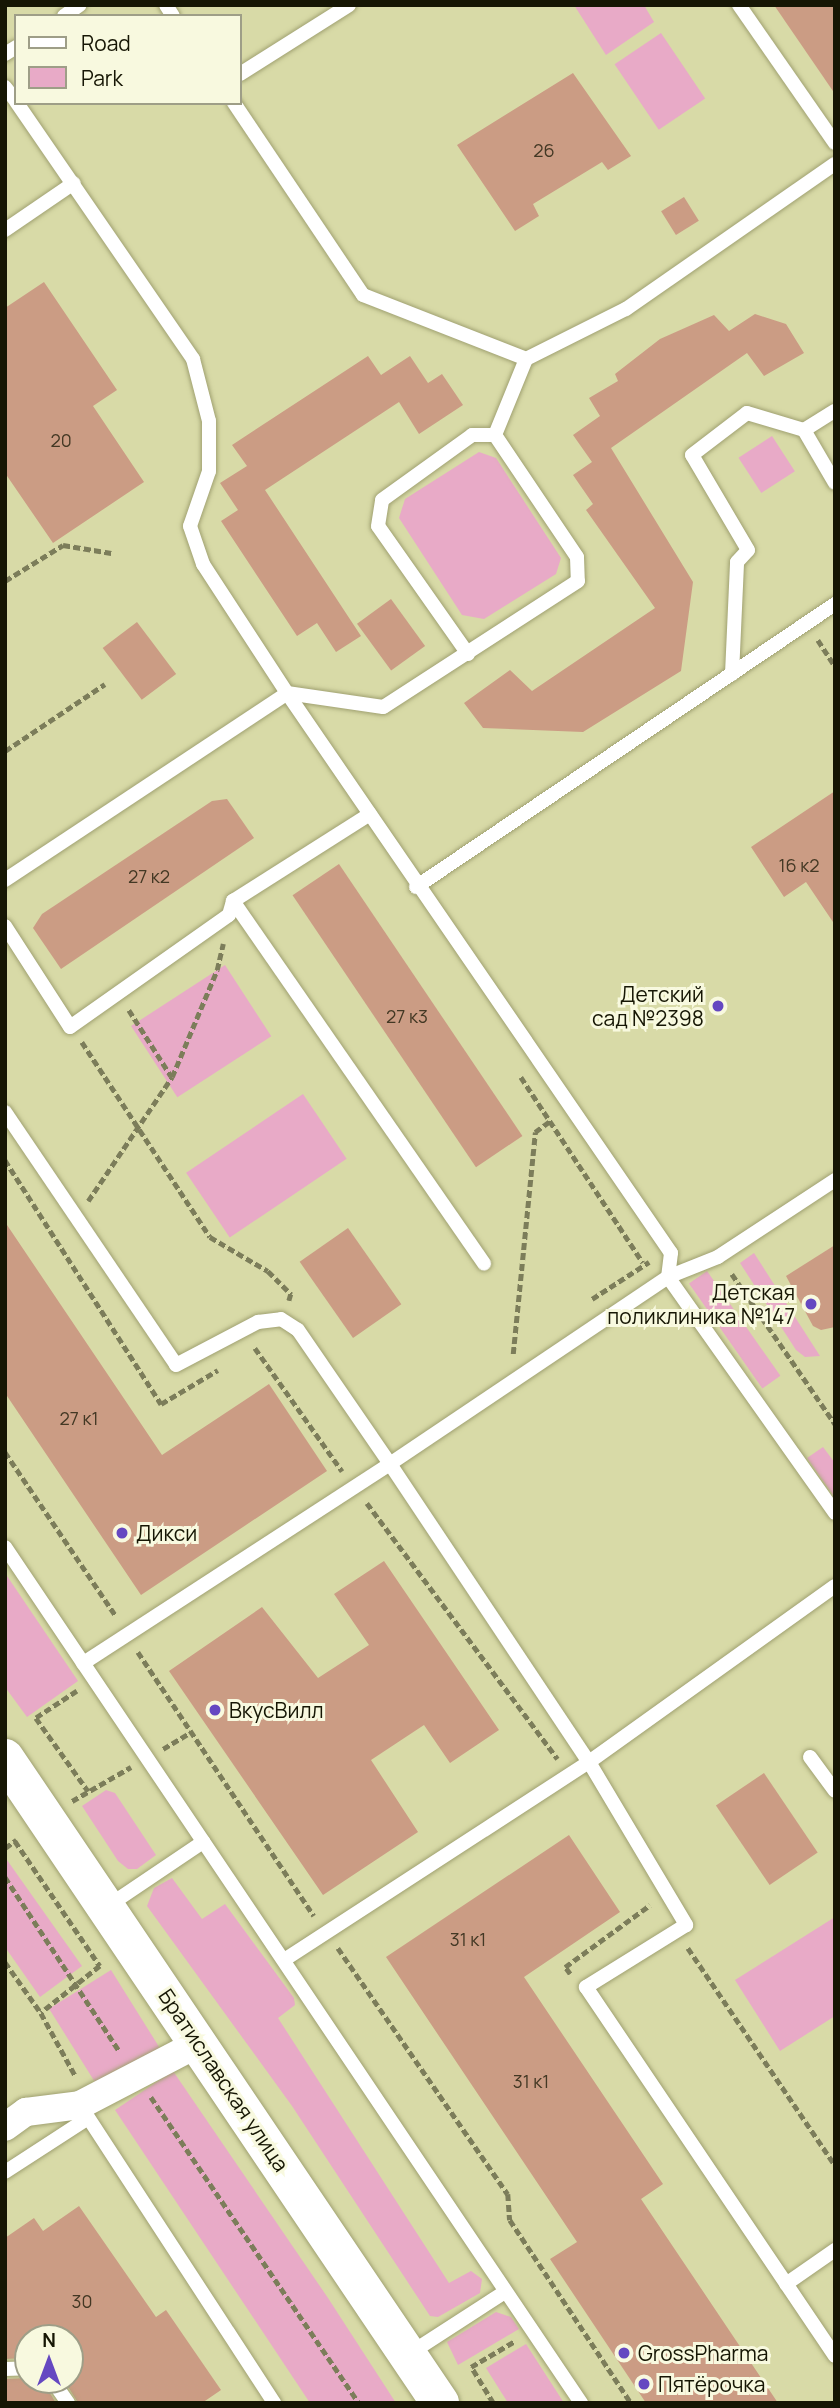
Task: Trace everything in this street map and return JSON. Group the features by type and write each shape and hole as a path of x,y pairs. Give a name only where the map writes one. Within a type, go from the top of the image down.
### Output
{"main road":[{"name":"Братиславская улица","path":"6,1763 107,1907 410,2354 440,2403"}],"street":[{"path":"5,2127 26,2112 84,2111 136,2076 199,2043"}],"lane":[{"path":"242,73 349,5"},
{"path":"739,5 835,143"},
{"path":"18,105 193,359 208,410 209,471 190,526 203,564 416,887 672,1259 668,1277 835,1513"},
{"path":"235,105 363,295 526,359"},
{"path":"495,436 526,359 626,309 835,164"},
{"path":"5,230 74,183"},
{"path":"804,430 835,411"},
{"path":"732,674 737,562 748,550 692,455 747,413 804,430 835,483"},
{"path":"468,654 378,526 382,500 472,436 495,436"},
{"path":"5,880 287,693 383,707 578,581 577,557 495,436"},
{"path":"416,887 835,604"},
{"path":"5,926 71,1027 231,908 370,814"},
{"path":"231,908 484,1263"},
{"path":"5,1112 176,1365 258,1322 281,1319 298,1330 589,1762 686,1925 586,1987 835,2356"},
{"path":"83,1663 390,1464 668,1277 718,1257 835,1180"},
{"path":"5,1547 581,2403"},
{"path":"284,1960 589,1762 835,1586"},
{"path":"810,1757 835,1791"},
{"path":"107,1907 204,1843"},
{"path":"5,2172 84,2111 274,2403"},
{"path":"786,2284 835,2250"},
{"path":"410,2354 505,2292"}],"path":[{"path":"5,581 63,545 111,553"},
{"path":"806,622 835,666"},
{"path":"5,751 105,684"},
{"path":"73,1216 99,1190 172,1077 217,970 231,908"},
{"path":"118,993 172,1077"},
{"path":"71,1027 210,1237 268,1271 292,1294 281,1319 257,1347"},
{"path":"512,1064 643,1263"},
{"path":"513,1354 535,1132 550,1121"},
{"path":"718,1257 835,1424"},
{"path":"589,1301 643,1263 672,1259"},
{"path":"502,1362 524,1346"},
{"path":"330,1478 378,1448"},
{"path":"5,1452 326,1933 508,2194 509,2220 631,2403"},
{"path":"115,1616 126,1609"},
{"path":"88,1791 36,1718 94,1680"},
{"path":"5,1848 88,1791 191,1732"},
{"path":"15,1841 100,1966 41,2013"},
{"path":"5,1877 136,2076 359,2403"},
{"path":"5,1962 41,2013 75,2070 84,2111"},
{"path":"494,2403 471,2367 531,2331"}],"green space":[{"path":"574,5 644,5 654,22 606,55"},
{"path":"661,33 705,98 659,130 615,64"},
{"path":"772,436 795,471 761,493 738,458"},
{"path":"479,452 496,458 561,558 556,574 484,619 462,615 399,518 405,499"},
{"path":"225,965 271,1036 177,1097 131,1026"},
{"path":"303,1094 347,1159 230,1238 186,1173"},
{"path":"754,1253 820,1356 805,1357 796,1350 740,1263"},
{"path":"707,1271 780,1376 762,1388 689,1284"},
{"path":"823,1447 835,1463 835,1498 807,1458"},
{"path":"5,1573 78,1681 27,1717 5,1687"},
{"path":"106,1790 115,1793 156,1855 137,1869 128,1869 118,1861 82,1806"},
{"path":"7,1860 82,1966 40,1997 5,1947"},
{"path":"172,1878 202,1919 225,1904 294,1998 295,2005 278,2018 449,2283 471,2271 482,2279 480,2293 438,2317 430,2316 292,2106 147,1906 154,1888"},
{"path":"835,1917 835,2016 780,2051 735,1980"},
{"path":"111,1970 161,2050 99,2088 49,2009"},
{"path":"173,2071 396,2403 310,2403 115,2110"},
{"path":"496,2312 511,2317 519,2329 458,2365 447,2342"},
{"path":"526,2344 564,2403 508,2403 486,2368"}],"building":[{"path":"774,5 835,5 835,94"},
{"path":"573,73 631,156 608,170 602,162 533,204 539,216 515,231 457,145"},
{"path":"684,197 699,221 676,235 661,211"},
{"path":"44,282 117,390 93,406 144,482 53,543 5,473 5,308"},
{"path":"755,314 786,324 804,353 764,376 747,353 611,448 693,582 681,671 583,732 483,728 464,703 510,670 532,691 655,608 586,510 593,504 573,475 592,462 573,435 600,416 589,398 618,381 615,374 660,339 714,315 729,331"},
{"path":"368,356 381,375 410,356 428,383 442,374 463,405 419,434 399,402 265,490 361,636 336,652 317,623 297,636 221,521 238,510 220,483 247,466 232,445"},
{"path":"391,599 425,646 391,671 357,624"},
{"path":"137,622 176,674 142,700 103,648"},
{"path":"835,791 835,925 806,882 784,897 751,847"},
{"path":"227,799 254,838 61,969 33,928 42,914 212,801"},
{"path":"339,864 522,1136 476,1167 293,895"},
{"path":"5,1222 162,1455 269,1384 327,1471 141,1595 5,1393"},
{"path":"348,1228 401,1304 353,1338 300,1262"},
{"path":"835,1245 835,1327 821,1330 813,1326 786,1276"},
{"path":"384,1561 499,1730 450,1763 424,1725 371,1760 418,1832 323,1895 169,1671 262,1607 318,1678 369,1645 334,1594"},
{"path":"764,1773 818,1853 770,1885 716,1805"},
{"path":"569,1835 620,1912 524,1977 663,2184 641,2199 778,2403 646,2403 550,2259 577,2242 386,1957"},
{"path":"79,2206 156,2317 166,2310 221,2390 202,2403 78,2403 73,2394 84,2394 84,2324 14,2324 14,2359 5,2359 5,2238 34,2218 43,2231"},
{"path":"5,2379 14,2379 14,2394 51,2394 56,2403 5,2403"}],"place":[{"name":"Детский сад №2398","path":"718,1006"},
{"name":"Детская поликлиника №147","path":"811,1304"},
{"name":"Дикси","path":"122,1533"},
{"name":"ВкусВилл","path":"215,1710"},
{"name":"GrossPharma","path":"624,2353"},
{"name":"Пятёрочка","path":"644,2384"}]}
